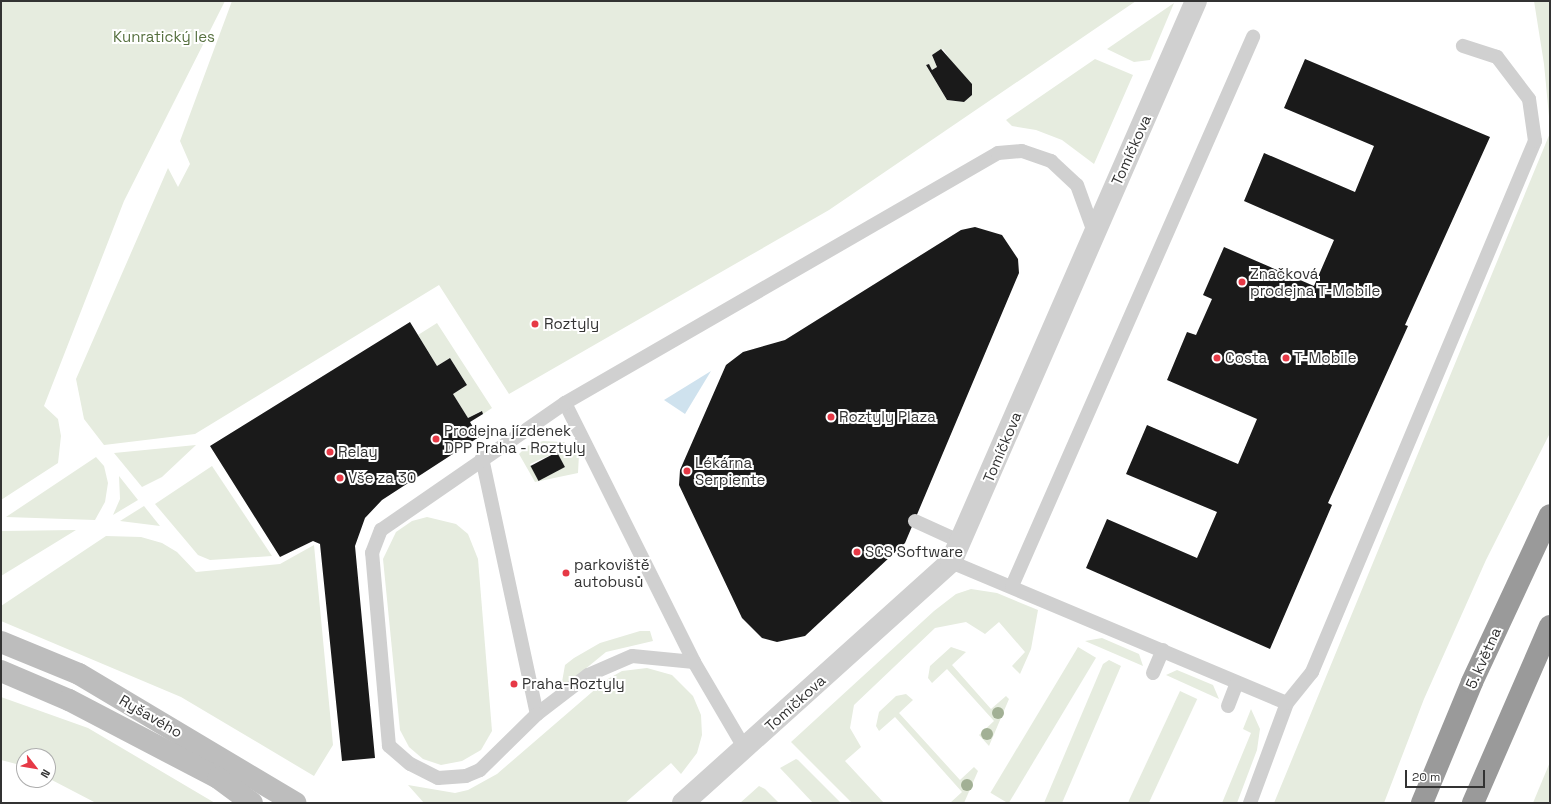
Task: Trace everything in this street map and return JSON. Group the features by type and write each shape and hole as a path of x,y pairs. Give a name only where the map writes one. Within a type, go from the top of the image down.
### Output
{"highway":[{"name":"5. května","path":"1422,803 1476,675 1550,515"},
{"path":"1473,803 1550,626"}],"main road":[{"name":"Ryšavého","path":"1,642 79,674 294,803"},
{"name":"Ryšavého","path":"1,671 82,707 218,778 252,803"}],"street":[{"name":"Tomíčkova","path":"683,803 952,562 1094,232 1196,1"}],"lane":[{"path":"1012,586 1253,37"},
{"path":"1250,803 1287,703 1312,672 1535,141 1529,99 1497,57 1463,46"},
{"path":"694,662 632,656 588,675 537,714 490,762 466,776 438,778 410,764 389,746 372,553 381,530 482,458 565,403 998,153 1022,151 1051,161 1077,185 1094,232"},
{"path":"565,403 694,662 745,749"},
{"path":"482,458 537,714"},
{"path":"915,521 961,542"},
{"path":"952,562 1163,650 1236,683 1287,703"},
{"path":"1153,673 1163,650"},
{"path":"1228,706 1236,683"}],"green space":[{"name":"Kunratický les","path":"1,1 225,1 124,201 44,406 58,419 61,436 58,463 1,500"},
{"path":"232,1 1136,1 829,210 509,394 439,285 195,434 104,445 84,419 76,379 168,168 178,187 190,164 180,141","holes":["943,49 960,74 972,84 972,95 964,102 947,100 926,65 929,64 932,70 937,67 932,55"]},
{"path":"1534,1 1550,1 1550,127 1544,64"},
{"path":"1174,3 1150,60 1134,62 1107,49"},
{"path":"1095,59 1133,75 1094,164 1062,140 1036,130 1012,126 1006,120"},
{"path":"1550,133 1550,433 1486,560 1424,699 1384,803 1274,803"},
{"path":"437,323 492,408 483,414 481,411 468,418 453,394 467,385 450,358 437,366 418,335"},
{"path":"543,441 564,442 579,454 578,473 535,482 519,454 527,446","holes":["557,452 565,467 537,478 530,464"]},
{"path":"196,445 162,477 142,487 114,453"},
{"path":"96,457 104,466 108,483 105,502 95,520 6,517"},
{"path":"212,466 272,556 210,560 198,555 155,504"},
{"path":"119,476 138,500 113,515 120,499"},
{"path":"144,506 160,526 120,521"},
{"path":"427,517 456,524 468,534 478,559 492,731 481,750 462,761 441,765 423,759 409,747 400,730 383,559 396,532 412,521"},
{"path":"76,530 1,576 1,531"},
{"path":"106,536 141,537 162,543 177,552 196,572 280,564 314,545 333,745 314,776 181,697 1,621 1,606"},
{"path":"971,589 997,593 1038,610 1031,649 1020,674 1012,666 1025,652 999,622 985,634 966,622 935,628 854,705 850,728 861,747 845,761 884,803 852,803 791,742 934,611 956,594"},
{"path":"640,631 650,631 653,641 606,652 567,684 562,682 565,665 574,658 600,643"},
{"path":"1102,638 1139,654 1143,666 1085,641"},
{"path":"951,647 966,652 952,665 991,709 1006,696 1009,699 989,746 979,735 994,721 947,669 932,683 928,678 930,666"},
{"path":"1078,647 1096,658 1009,803 990,793"},
{"path":"1109,660 1121,666 1062,803 1044,803 1103,664"},
{"path":"647,668 672,675 693,696 701,715 702,735 697,753 681,774 671,763 625,803 424,803 408,785 455,793 468,790 497,774 606,680 622,671"},
{"path":"1177,670 1213,685 1219,699 1166,675"},
{"path":"1180,691 1197,699 1149,803 1132,803 1128,802"},
{"path":"906,694 913,700 899,713 960,780 974,767 978,771 964,803 950,803 962,792 895,717 879,731 876,726 879,712 896,696"},
{"path":"1,697 88,728 215,803 96,803 56,782 56,748 16,748 16,764 1,760"},
{"path":"1251,709 1260,729 1257,750 1237,803 1222,803 1251,733 1243,729"},
{"path":"796,759 841,803 813,803 780,768"},
{"path":"1550,762 1550,803 1533,803 1535,798"},
{"path":"759,786 765,789 779,803 740,803"}],"water":[{"path":"711,371 685,414 664,400"}],"building":[{"path":"941,49 972,84 972,95 964,102 947,100 926,65 929,64 932,70 937,67 932,55"},
{"name":"T-Mobile","path":"1305,59 1490,137 1405,325 1408,326 1328,503 1332,505 1270,649 1086,568 1107,519 1197,558 1217,512 1126,474 1147,425 1238,464 1257,419 1167,380 1187,332 1196,335 1212,299 1203,295 1224,247 1314,286 1334,240 1244,201 1264,153 1355,192 1374,146 1284,108"},
{"name":"Roztyly Plaza","path":"975,227 1002,235 1018,259 1019,273 905,543 805,636 777,642 762,638 742,618 679,485 680,470 726,365 743,352 785,340 961,230"},
{"path":"410,322 437,366 450,358 467,385 453,394 468,418 482,411 483,414 470,422 479,437 382,500 365,518 355,546 375,758 342,761 320,544 313,541 280,557 210,446"},
{"path":"557,452 565,467 538,481 531,466"}],"place":[{"name":"Značková prodejna T-Mobile","path":"1242,282"},
{"name":"Roztyly","path":"535,324"},
{"name":"Costa","path":"1217,358"},
{"name":"T-Mobile","path":"1286,358"},
{"name":"Roztyly Plaza","path":"831,417"},
{"name":"Prodejna jízdenek DPP Praha - Roztyly","path":"436,439"},
{"name":"Relay","path":"330,452"},
{"name":"Lékárna Serpiente","path":"687,471"},
{"name":"Vše za 30","path":"340,478"},
{"name":"SCS Software","path":"857,552"},
{"name":"parkoviště autobusů","path":"566,573"},
{"name":"Praha-Roztyly","path":"514,684"}]}
